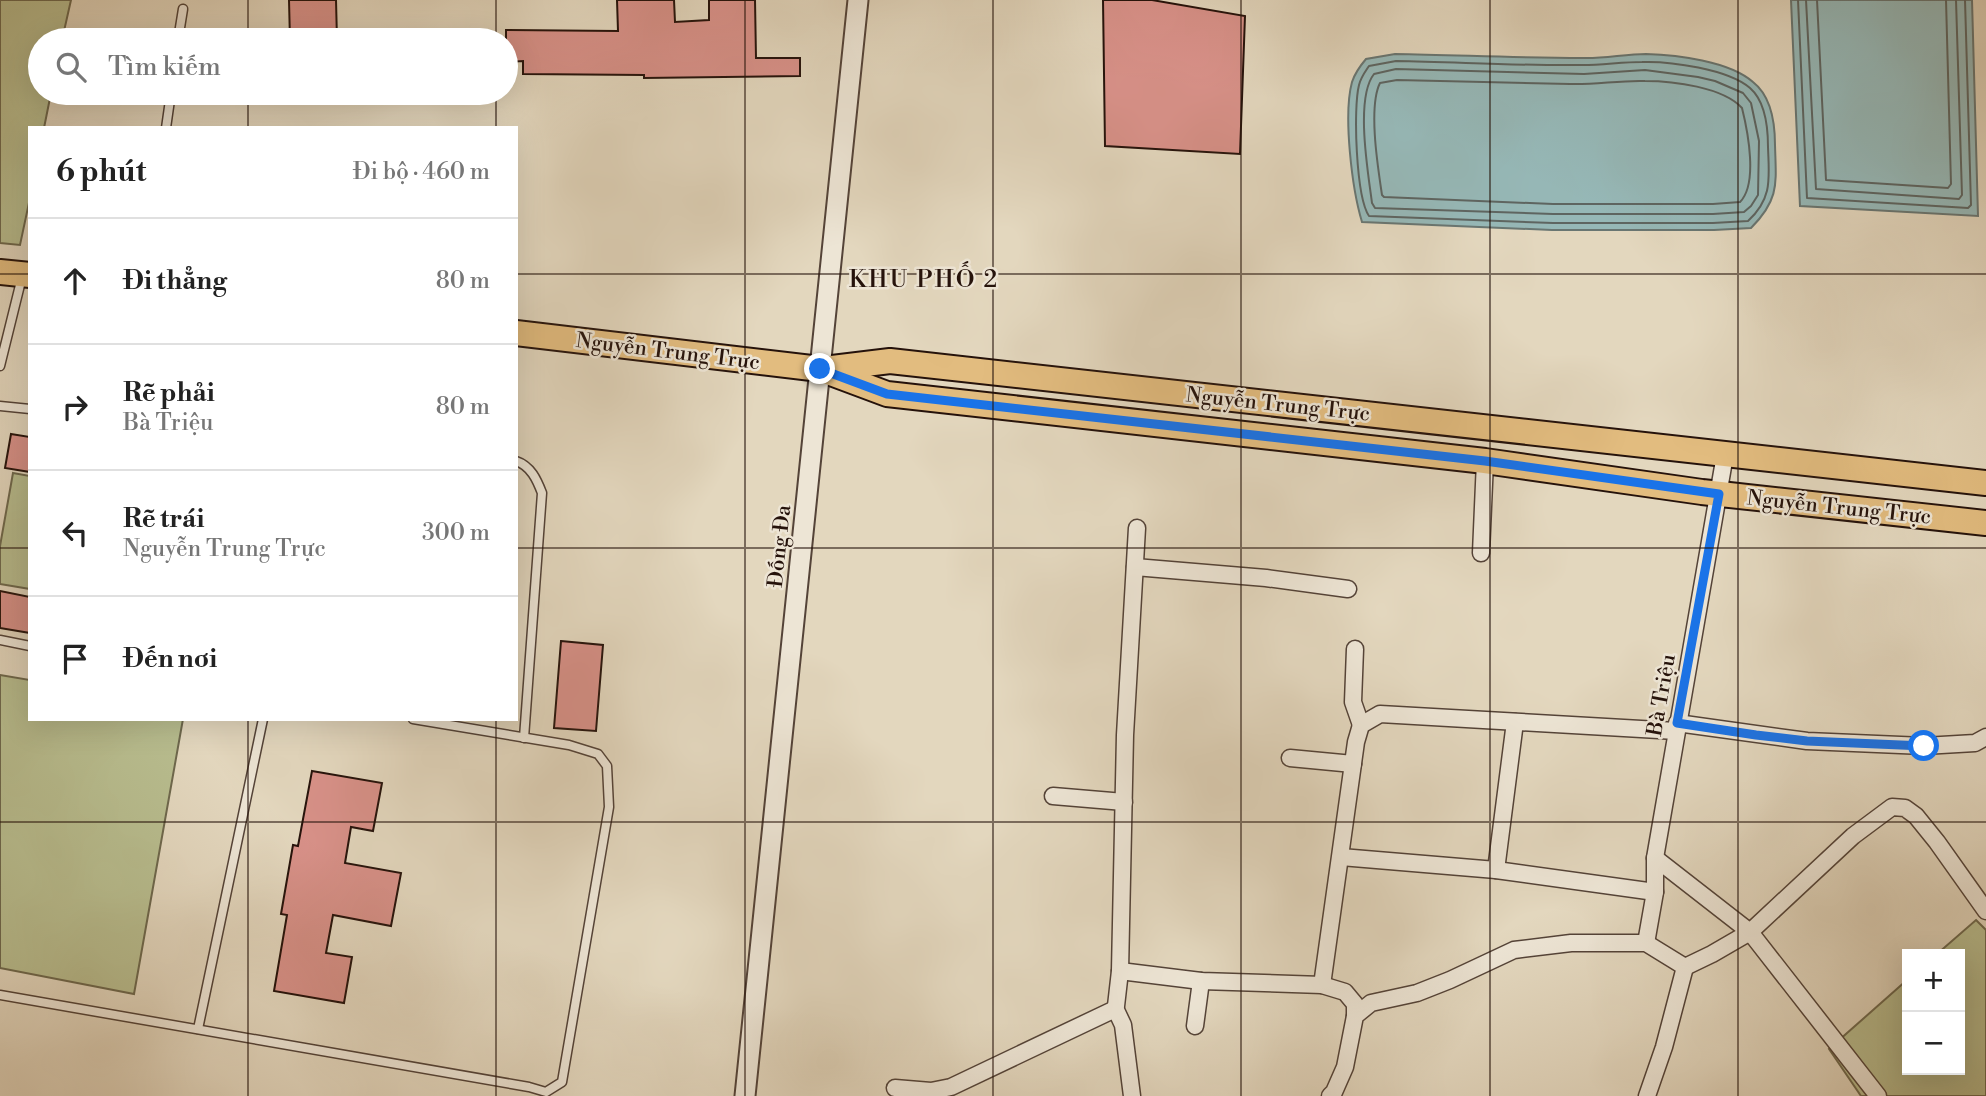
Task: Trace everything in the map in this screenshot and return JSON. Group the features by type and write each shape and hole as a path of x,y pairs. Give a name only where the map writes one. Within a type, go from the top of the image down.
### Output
{"main road":[{"name":"Nguyễn Trung Trực","path":"518,333 820,369 890,361 1986,482"},
{"name":"Nguyễn Trung Trực","path":"820,369 887,394 1485,461 1719,494 1986,523"}],"street":[{"name":"Đống Đa","path":"745,1096 858,0"},
{"name":"Bà Triệu","path":"1646,943 1655,892 1654,858 1725,455"},
{"path":"1481,553 1485,461"},
{"path":"1132,1096 1123,1026 1115,1008 1120,971 1125,735 1137,528"},
{"path":"1135,567 1348,589"},
{"path":"1355,649 1353,702 1362,725"},
{"path":"1322,985 1356,742 1362,725 1380,714 1676,727 1820,741 1924,746 1975,743 1986,737"},
{"path":"1496,870 1516,722"},
{"path":"1290,758 1353,764"},
{"path":"1053,796 1124,802"},
{"path":"1647,1096 1664,1047 1685,967 1750,932 1853,836 1892,807 1905,808 1916,816 1986,911"},
{"path":"1341,857 1496,870 1655,892"},
{"path":"1654,858 1750,932 1878,1096"},
{"path":"1355,1016 1371,1003 1417,993 1514,950 1570,943 1646,943 1685,967"},
{"path":"1120,971 1201,981 1322,985 1345,992 1355,1004 1355,1016 1345,1067 1330,1096"},
{"path":"1195,1027 1201,981"},
{"path":"895,1088 931,1091 951,1087 1115,1008"}],"lane":[{"path":"180,28 183,9"},
{"path":"166,126 169,105"},
{"path":"0,366 17,274"},
{"path":"0,406 28,409"},
{"path":"518,461 536,476 542,493 524,738"},
{"path":"0,640 28,646"},
{"path":"198,1029 263,721"},
{"path":"0,995 546,1092 562,1082 609,807 607,766 598,754 569,745 425,721"}],"green space":[{"path":"0,0 71,0 65,28 28,28 28,105 49,105 44,126 28,126 28,207 20,245 0,243"},
{"path":"13,473 28,476 28,589 0,584 0,546"},
{"path":"0,675 28,680 28,721 183,721 134,994 0,968"},
{"path":"1976,920 1986,930 1986,1096 1861,1096 1829,1049 1902,984 1902,1075 1965,1075 1965,949 1943,949"}],"water":[{"path":"1791,0 1972,0 1978,216 1800,206"},
{"path":"1395,54 1590,58 1646,54 1687,58 1731,69 1759,88 1771,111 1776,170 1772,199 1751,228 1552,230 1362,222 1350,152 1349,96 1352,82 1366,59"}],"building":[{"path":"289,0 336,0 337,28 290,28"},
{"path":"617,0 674,0 675,22 709,20 709,0 755,0 756,58 800,58 800,76 644,78 644,75 523,74 523,61 518,61 518,30 618,31"},
{"path":"1103,0 1152,0 1245,16 1240,154 1105,146"},
{"path":"11,434 28,437 28,472 5,468"},
{"path":"0,591 28,597 28,633 0,628"},
{"path":"561,641 603,645 596,731 554,728"},
{"path":"312,771 382,783 373,831 351,827 345,863 401,873 391,926 333,915 326,953 352,957 344,1003 274,991 287,915 281,914 293,845 298,846"}],"district":[{"name":"KHU PHỐ 2","path":"924,279"}],"route":[{"path":"820,369 887,394 1485,461 1719,494 1677,723 1807,741 1924,746"}]}
